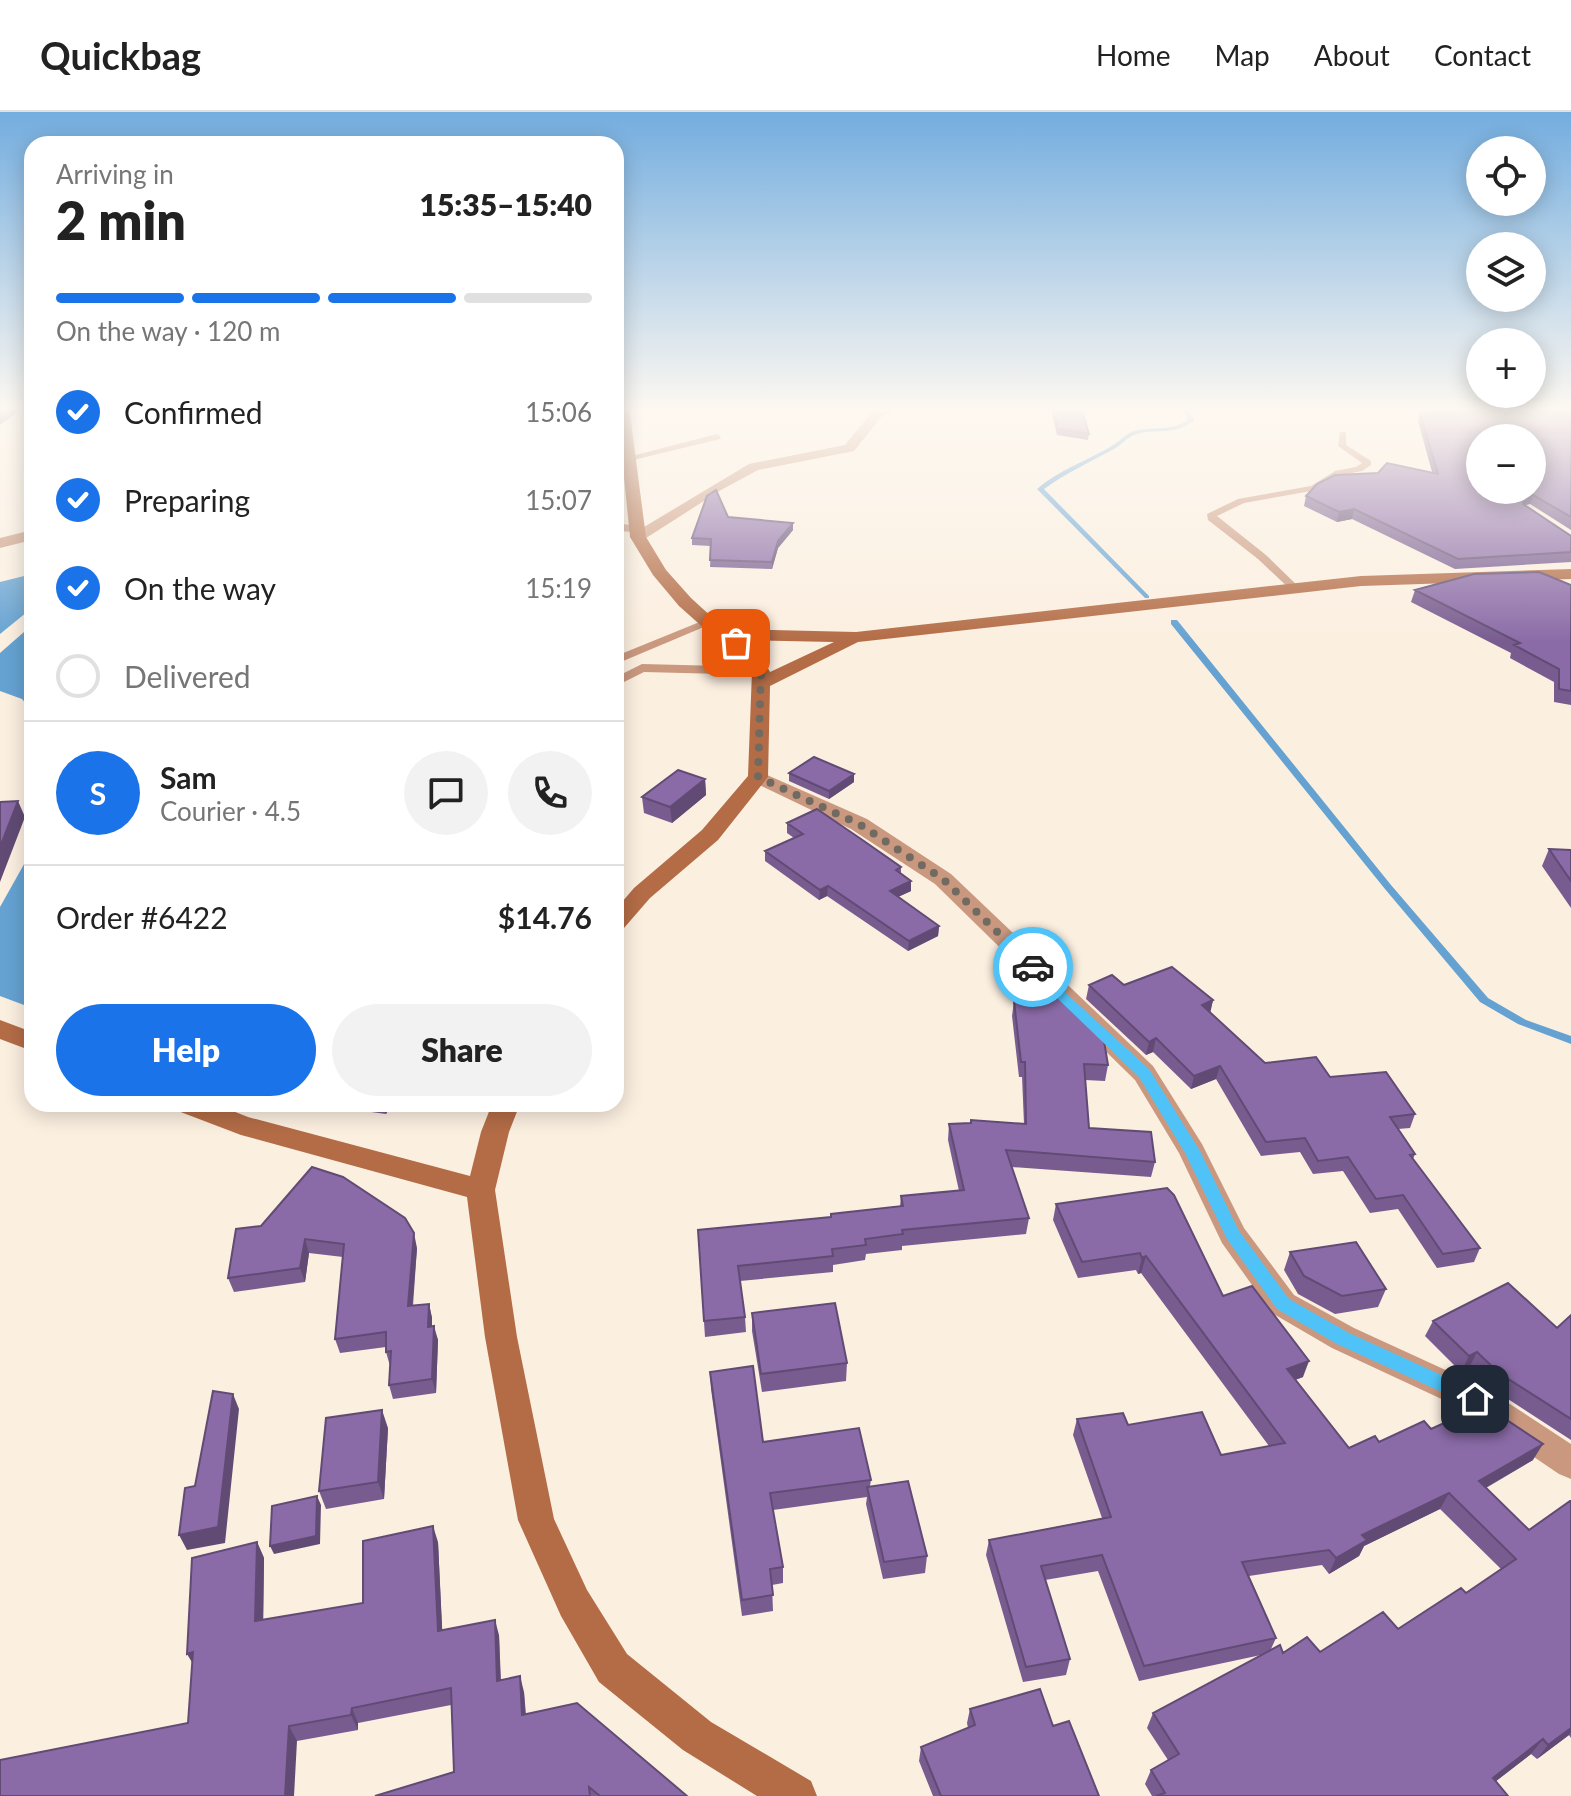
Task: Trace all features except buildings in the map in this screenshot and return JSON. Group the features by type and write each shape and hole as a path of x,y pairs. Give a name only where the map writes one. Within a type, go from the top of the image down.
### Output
{"main road":[{"path":"624,914 642,893 710,835 758,777 761,677 751,653 714,628 659,572 637,532 632,486"},
{"path":"714,628 856,637 1361,581 1571,574"},
{"path":"761,677 856,637"},
{"path":"0,1029 24,1039"},
{"path":"208,1112 241,1125 481,1190"},
{"path":"503,1112 481,1190 501,1337 536,1520 574,1603 613,1668 697,1736 796,1796"}],"street":[{"path":"624,529 637,532 721,486"},
{"path":"0,543 24,537"},
{"path":"758,777 859,824 943,879 1144,1073 1192,1151 1233,1235 1283,1304 1343,1338 1475,1399 1571,1463"}],"lane":[{"path":"1296,589 1262,557 1211,518 1212,514 1241,501 1318,486"},
{"path":"624,657 714,628"},
{"path":"624,678 642,668 761,677"}],"water":[{"path":"24,576 24,614 0,634 0,582"},
{"path":"24,632 24,701 0,691 0,653"},
{"path":"24,864 24,1005 0,996 0,907"}],"waterway":[{"path":"1045,486 1040,489 1147,597"},
{"path":"1174,622 1388,887 1484,1000 1522,1022 1571,1040"}],"way so far":[{"path":"736,643 751,653 761,671 758,777 859,824 943,879 1033,967"}],"route":[{"path":"1033,967 1144,1073 1192,1151 1233,1235 1283,1304 1343,1338 1475,1399"}]}
